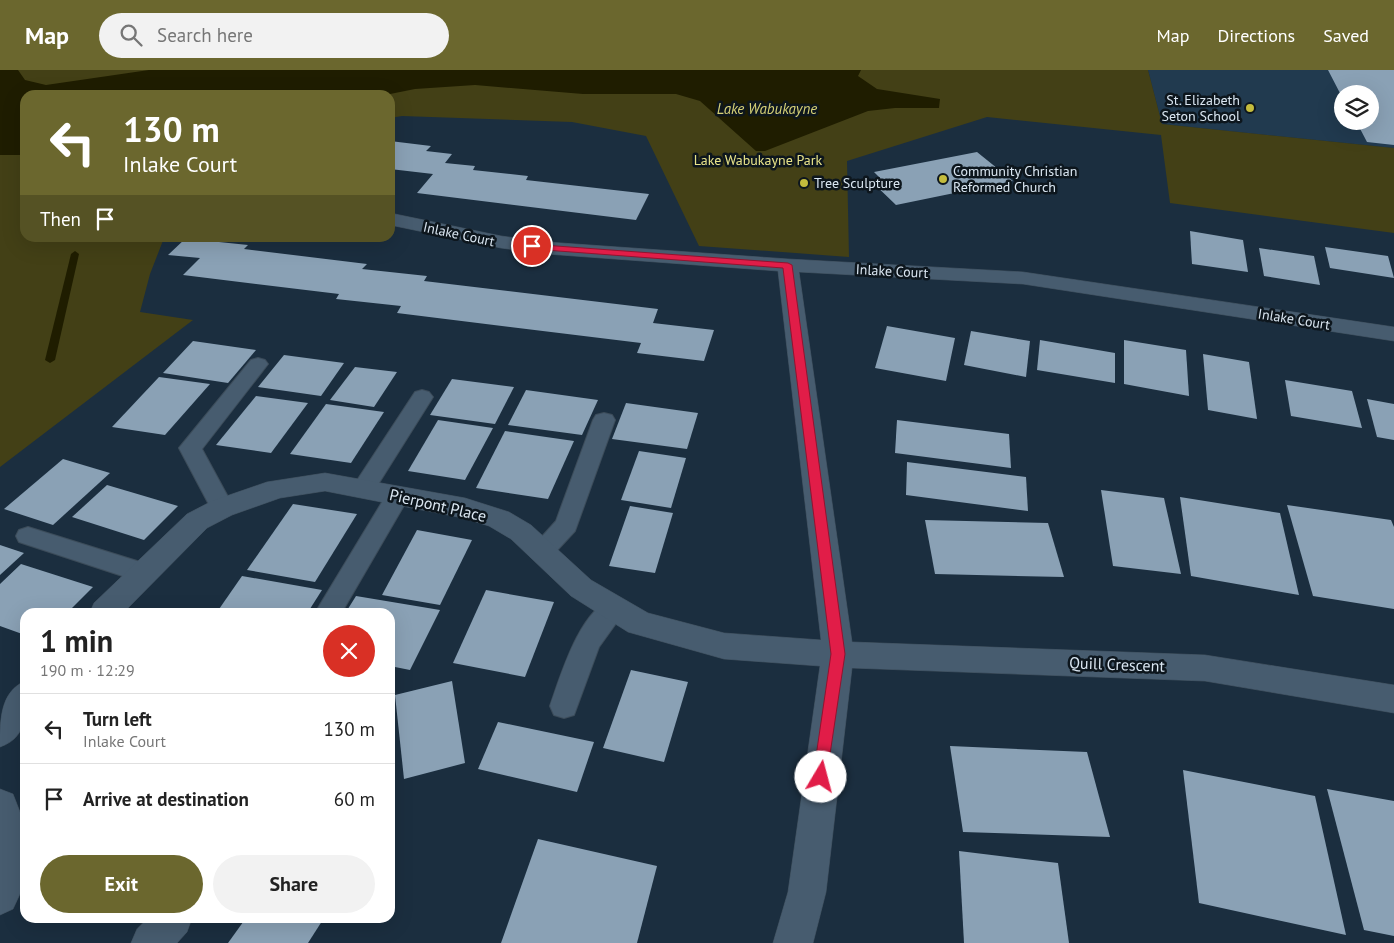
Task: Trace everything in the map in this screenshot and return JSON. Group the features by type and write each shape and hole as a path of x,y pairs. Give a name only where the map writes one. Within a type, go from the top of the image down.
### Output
{"street":[{"name":"Inlake Court","path":"395,220 501,242 547,248 788,265 1023,278 1394,334"},
{"path":"788,265 838,654 818,794 807,892 793,943"},
{"name":"Pierpont Place","path":"109,608 197,521 222,508 277,489 324,482 465,508 499,519 521,532 581,588 639,623 724,646 838,654"},
{"name":"Quill Crescent","path":"838,654 1205,668 1394,699"},
{"path":"0,732 20,702"},
{"path":"0,806 20,850"},
{"path":"0,896 20,858"},
{"path":"151,943 168,923"}],"lane":[{"path":"222,508 190,448 258,364"},
{"path":"364,488 422,397"},
{"path":"541,551 566,525 604,420"},
{"path":"331,608 398,495"},
{"path":"28,536 144,573"},
{"path":"564,706 587,642 614,608"}],"shaded area":[{"name":"St. Elizabeth Seton School","path":"1148,70 1394,70 1394,148 1162,124"}],"green space":[{"name":"Lake Wabukayne Park","path":"0,70 1148,70 1162,124 1394,148 1394,233 1170,203 1161,135 987,117 847,161 849,257 699,246 646,136 572,122 395,117 395,90 20,90 20,242 162,242 150,274 140,312 193,320 0,467"}],"water":[{"name":"Lake Wabukayne","path":"0,70 18,70 25,80 46,85 149,70 861,70 858,76 877,89 940,99 939,108 895,108 868,111 765,151 756,151 700,101 676,94 583,94 475,85 415,89 395,93 395,90 20,90 20,155 0,155"}],"building":[{"path":"1328,70 1394,70 1394,145 1367,142 1361,130 1379,130 1379,85 1336,85"},
{"path":"395,142 431,146 426,151 452,154 445,163 475,166 473,170 528,176 526,180 649,194 636,220 417,193 433,174 395,170"},
{"name":"Community Christian Reformed Church","path":"977,152 1013,181 896,205 870,180 880,178 874,172"},
{"path":"1190,231 1243,240 1248,272 1192,264"},
{"path":"182,242 219,242 248,245 244,249 367,264 362,269 427,276 424,281 658,309 653,323 714,330 704,361 637,353 641,343 397,313 401,306 336,299 339,294 183,275 200,258 168,255"},
{"path":"1325,247 1388,256 1394,278 1330,268"},
{"path":"1259,248 1314,256 1320,285 1264,276"},
{"path":"887,326 955,338 946,381 875,368"},
{"path":"971,331 1030,341 1026,377 964,365"},
{"path":"1040,340 1115,353 1115,383 1037,370"},
{"path":"1124,340 1186,350 1189,396 1124,384"},
{"path":"193,341 256,350 228,383 163,373"},
{"path":"1203,354 1249,362 1257,419 1208,410"},
{"path":"284,355 344,363 321,396 258,387"},
{"path":"355,367 397,372 374,407 330,400"},
{"path":"159,377 210,384 165,435 112,427"},
{"path":"452,379 514,387 495,424 430,415"},
{"path":"1285,380 1352,391 1362,428 1291,416"},
{"path":"526,390 598,400 582,435 508,425"},
{"path":"256,396 308,403 271,453 216,445"},
{"path":"1367,399 1394,404 1394,440 1377,437"},
{"path":"626,403 698,413 687,449 612,439"},
{"path":"326,404 384,412 351,463 290,454"},
{"path":"438,420 493,428 465,480 408,471"},
{"path":"897,420 1009,434 1011,468 895,453"},
{"path":"505,431 574,441 548,499 476,488"},
{"path":"639,451 686,458 671,508 621,500"},
{"path":"63,459 110,473 53,525 4,509"},
{"path":"907,462 1026,477 1028,511 906,495"},
{"path":"107,485 178,506 144,540 72,517"},
{"path":"1101,490 1164,498 1181,574 1113,566"},
{"path":"1180,497 1280,513 1299,595 1191,576"},
{"path":"293,504 357,514 315,582 247,570"},
{"path":"1287,505 1391,520 1394,527 1394,609 1313,596"},
{"path":"630,506 673,513 655,573 609,566"},
{"path":"925,520 1048,523 1064,577 935,574"},
{"path":"417,530 472,540 440,605 382,595"},
{"path":"0,545 24,553 0,575"},
{"path":"21,564 93,587 72,608 20,608 20,633 0,626 0,584"},
{"path":"242,576 322,590 311,608 220,608"},
{"path":"486,590 554,602 525,677 453,663"},
{"path":"356,596 440,610 410,670 395,667 395,608 348,608"},
{"path":"631,670 688,682 664,762 603,748"},
{"path":"452,681 465,763 404,779 395,695"},
{"path":"498,722 594,742 577,792 478,769"},
{"path":"950,746 1087,752 1110,837 963,832"},
{"path":"1183,770 1315,796 1346,935 1199,903"},
{"path":"1327,789 1394,801 1394,936 1364,930"},
{"path":"538,839 657,866 637,943 501,943"},
{"path":"959,851 1058,863 1069,943 964,943"},
{"path":"242,923 321,923 308,943 228,943"}],"waterway":[{"path":"50,360 75,254"}],"place":[{"name":"St. Elizabeth Seton School","path":"1250,108"},
{"name":"Community Christian Reformed Church","path":"943,179"},
{"name":"Tree Sculpture","path":"804,183"}],"route":[{"path":"532,246 788,265 838,654 821,777"}]}
